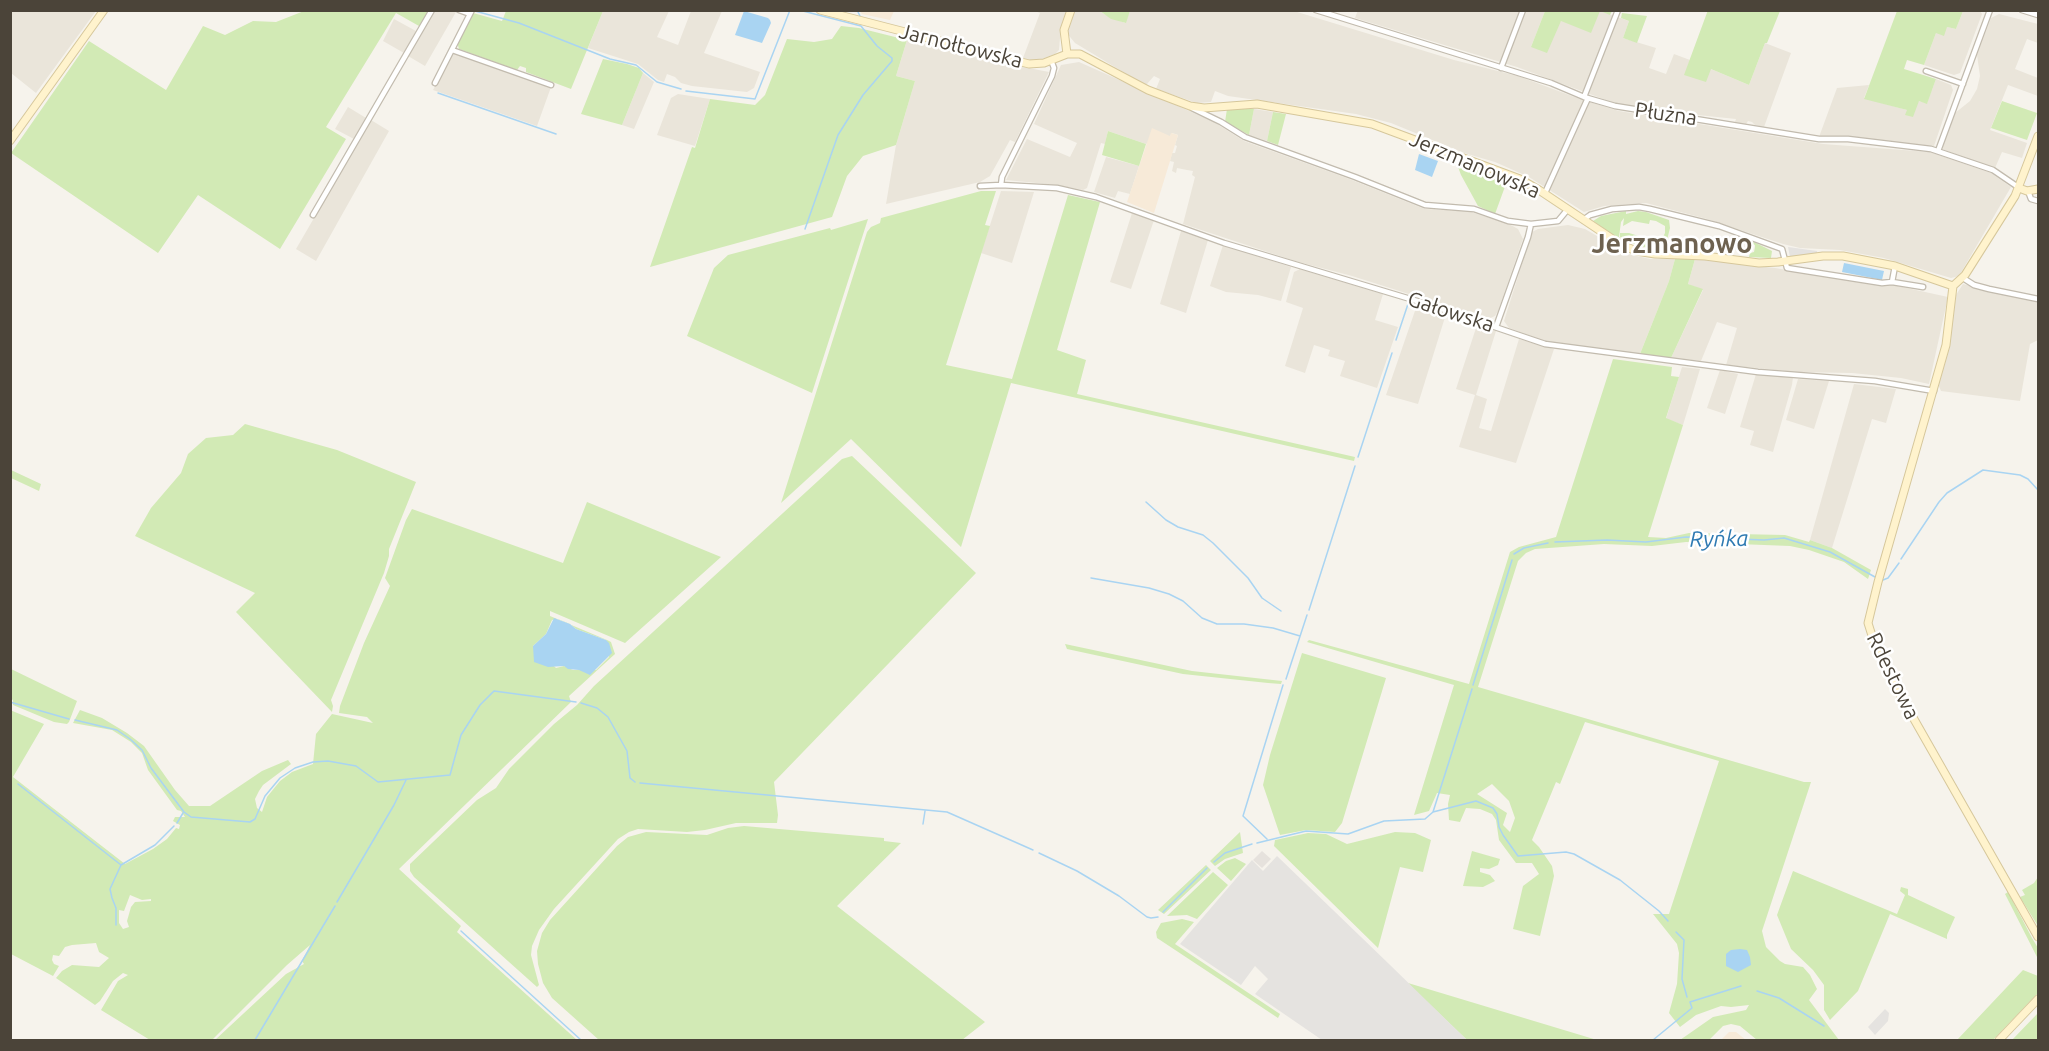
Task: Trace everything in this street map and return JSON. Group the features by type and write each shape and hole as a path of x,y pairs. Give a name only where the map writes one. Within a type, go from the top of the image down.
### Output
{"street":[{"path":"10,141 104,10"},
{"path":"313,215 432,10"},
{"path":"435,83 471,12 459,10"},
{"name":"Jarnołtowska","path":"820,10 1019,62 1039,64 1067,54"},
{"path":"1067,54 1064,30 1071,10"},
{"name":"Płużna","path":"1316,10 1551,83 1586,98 1633,110 1735,124 1819,139 1848,139 1938,151 1993,170 2019,188"},
{"path":"1501,68 1523,10"},
{"path":"1545,193 1586,98 1617,10"},
{"path":"1938,151 1990,10"},
{"path":"2022,10 2038,15"},
{"path":"452,50 551,85"},
{"name":"Jerzmanowska","path":"1067,54 1080,54 1148,90 1190,106 1204,108 1257,104 1367,122 1530,184 1620,244 1645,253 1703,256 1759,263 1831,255 1895,266 1953,286"},
{"path":"1000,185 1052,76 1054,68 1051,60"},
{"path":"1926,71 1963,84"},
{"path":"1190,106 1245,137 1425,205 1474,209 1508,221 1531,224 1558,221 1568,209"},
{"path":"1219,106 1219,122"},
{"path":"1953,286 1963,278 2019,188 2038,136"},
{"name":"Gałowska","path":"980,186 1057,188 1096,197 1224,243 1545,344 1774,374 1875,381 1934,391"},
{"path":"2019,188 2028,191 2038,189"},
{"path":"2028,191 2030,198 2038,201"},
{"path":"1583,220 1590,215 1612,209 1639,207 1650,209 1697,220 1782,249 1787,268 1923,287"},
{"path":"1496,327 1531,224"},
{"path":"1893,282 1895,266"},
{"path":"1963,278 1974,285 2038,299"},
{"name":"Rdestowa","path":"1953,286 1947,337 1934,391 1880,573 1868,623 1890,677 2038,937"},
{"path":"1999,1041 2038,999"}],"shaded area":[{"path":"1358,10 1545,11 1531,47 1561,21 1600,11 1629,21 1623,38 1656,48 1649,68 1666,74 1674,54 1690,60 1685,75 1711,69 1749,85 1765,43 1791,53 1764,127 1748,121 1746,124 1735,122 1736,119 1650,110 1614,103 1517,67 1355,18"},
{"path":"10,11 96,11 36,93 11,73"},
{"path":"435,11 456,12 425,66 408,56"},
{"path":"603,11 669,11 657,37 678,45 691,11 722,11 704,53 760,72 754,88 747,92 692,86 681,83 675,77 667,74 664,82 638,64 588,48"},
{"path":"860,11 894,11 890,20 862,14"},
{"path":"1035,11 1067,11 1061,26 1059,50 1055,54 1032,61 1023,58 1040,13"},
{"path":"1075,11 1100,11 1125,23 1130,11 1294,11 1454,60 1518,76 1619,111 1823,144 1930,152 1991,173 2011,187 1959,276 1951,278 1884,258 1840,250 1800,248 1783,244 1707,219 1646,203 1604,206 1584,212 1529,177 1391,123 1356,114 1228,96 1215,91 1211,102 1197,103 1156,89 1160,79 1154,76 1147,84 1143,84 1075,43 1066,32"},
{"path":"1963,11 1980,11 1982,14 1960,73 1954,75 1924,65 1936,33 1947,27 1956,29"},
{"path":"1999,14 2038,24 2038,43 2027,39 2015,69 2038,78 2038,96 2008,85 1990,130 2027,143 2022,158 2002,152 1995,168 1944,150 1942,147 1955,113 1970,101 1977,89 1980,76 1977,55 1991,18"},
{"path":"394,19 416,31 404,53 383,41"},
{"path":"907,40 1049,72 1015,142 1010,140 990,176 980,182 886,204 896,145 915,81 896,76"},
{"path":"453,53 551,87 537,126 433,90"},
{"path":"1079,62 1214,122 1244,141 1425,209 1468,211 1518,229 1523,239 1495,316 1488,319 1352,276 1295,261 1183,224 1195,177 1192,175 1193,171 1177,168 1176,173 1172,171 1174,162 1170,161 1172,153 1175,153 1178,135 1172,133 1170,136 1146,144 1108,131 1105,144 1101,143 1087,188 1083,190 1006,180 1027,139 1070,157 1077,143 1034,124 1061,65"},
{"path":"643,73 654,82 634,129 622,125"},
{"path":"1936,79 1951,85 1953,90 1934,146 1819,137 1837,88 1869,85 1864,98 1907,110 1919,101 1927,103"},
{"path":"678,94 710,99 695,146 657,135 671,98"},
{"path":"348,107 366,118 354,139 335,129"},
{"path":"1254,109 1273,112 1267,141 1249,135"},
{"path":"371,120 389,131 316,261 296,249"},
{"path":"1152,128 1170,136 1171,133 1178,135 1154,213 1127,202"},
{"path":"1106,157 1139,166 1130,194 1118,191 1115,198 1094,192"},
{"path":"1001,191 1034,192 1012,263 981,253"},
{"path":"1132,213 1154,220 1131,289 1110,282"},
{"path":"1568,225 1585,229 1628,254 1650,259 1675,259 1669,281 1640,354 1544,341 1509,328 1504,321 1532,232"},
{"path":"1181,231 1208,240 1186,313 1160,304"},
{"path":"1223,245 1291,267 1281,301 1258,295 1226,292 1210,286"},
{"path":"1788,247 1817,251 1817,254 1790,257"},
{"path":"1695,259 1893,285 1948,297 1929,384 1901,378 1852,373 1796,372 1726,365 1737,328 1717,322 1701,361 1671,358 1703,290 1688,284"},
{"path":"1300,269 1383,294 1375,320 1398,327 1377,388 1340,376 1345,361 1328,356 1330,350 1314,345 1305,373 1285,366 1303,308 1286,302 1294,272"},
{"path":"1963,284 2038,302 2038,340 2030,344 2020,401 1941,391 1938,384 1951,333 1956,295"},
{"path":"1417,305 1446,314 1418,404 1386,395"},
{"path":"1477,325 1496,331 1476,395 1487,399 1479,428 1491,431 1519,339 1554,349 1516,463 1459,447 1475,395 1456,389"},
{"path":"1682,367 1700,369 1683,425 1666,419"},
{"path":"1720,370 1738,374 1725,414 1707,408"},
{"path":"1756,374 1793,377 1773,452 1750,445 1754,431 1740,427"},
{"path":"1798,379 1829,381 1814,429 1786,420"},
{"path":"1854,384 1896,389 1886,423 1872,419 1832,548 1810,540"},
{"path":"1262,851 1271,859 1262,868 1253,860"},
{"path":"1277,856 1467,1040 1322,1040 1255,994 1268,979 1255,966 1241,985 1180,944 1252,860 1263,871"},
{"path":"1885,1009 1889,1013 1888,1021 1875,1035 1868,1027"},
{"path":"1729,1032 1736,1032 1746,1040 1721,1040"}],"green space":[{"path":"1545,10 1612,11 1610,15 1600,11 1591,33 1561,21 1547,53 1531,47"},
{"path":"1708,10 1780,11 1749,85 1711,69 1706,82 1684,75"},
{"path":"304,11 429,11 419,26 396,13 326,127 346,139 280,249 198,195 158,253 11,153 89,41 166,90 203,26 225,35 253,21 276,22"},
{"path":"506,11 603,11 571,89 526,72 526,68 520,66 517,70 459,49 457,42 473,13 502,21"},
{"path":"1100,11 1130,11 1126,23 1111,19"},
{"path":"1897,11 1963,11 1956,29 1947,27 1944,36 1936,33 1924,65 1907,60 1904,69 1936,79 1927,104 1919,101 1913,117 1905,115 1907,110 1864,99"},
{"path":"1622,13 1647,16 1637,43 1623,38 1629,21 1621,18"},
{"path":"841,26 907,40 896,76 915,81 896,145 863,156 847,176 832,217 650,267 692,147 695,148 710,99 755,105 765,95 787,39 814,42 832,39"},
{"path":"603,59 639,68 643,73 622,125 581,114"},
{"path":"2002,101 2037,113 2027,140 1991,128"},
{"path":"1227,109 1254,109 1249,135 1225,122"},
{"path":"1273,112 1286,114 1278,145 1267,141"},
{"path":"1108,131 1146,144 1139,166 1102,155"},
{"path":"1461,163 1507,181 1495,214 1478,206 1461,175 1458,167"},
{"path":"981,191 996,191 985,225 990,226 946,365 1012,379 1068,195 1100,202 1057,350 1086,360 1077,394 1355,457 1354,461 1011,383 961,547 851,439 781,503 867,232 871,227 880,223 881,218"},
{"path":"1626,211 1626,214 1646,212 1669,220 1670,228 1666,244 1658,248 1648,248 1624,241 1620,237 1620,233 1629,233 1645,238 1663,237 1665,226 1656,221 1650,220 1649,224 1632,221 1623,226 1624,218 1621,222 1619,237 1624,242 1593,221 1601,216"},
{"path":"868,219 812,393 687,336 714,268 728,255"},
{"path":"1750,240 1772,251 1771,258 1749,257 1755,247 1749,242"},
{"path":"1675,259 1695,259 1688,284 1703,289 1671,358 1640,354 1669,281"},
{"path":"1613,359 1672,367 1671,376 1679,377 1666,418 1683,425 1648,537 1666,538 1689,533 1785,535 1809,542 1810,540 1832,548 1871,570 1868,579 1844,562 1790,546 1686,542 1652,546 1604,544 1535,549 1526,553 1518,561 1478,687 1804,782 1811,782 1762,931 1766,947 1780,961 1803,967 1810,975 1817,989 1809,1000 1839,1040 1757,1040 1740,1026 1731,1024 1723,1026 1709,1040 1680,1040 1713,1017 1746,1010 1749,1005 1721,1006 1696,1015 1680,1027 1669,1013 1677,984 1679,953 1677,944 1653,914 1669,914 1719,761 1585,722 1560,784 1556,782 1532,840 1552,866 1554,876 1540,936 1513,929 1523,886 1539,874 1532,863 1516,863 1499,840 1496,820 1492,814 1480,809 1466,808 1460,822 1449,820 1450,795 1437,793 1429,811 1414,815 1454,685 1307,642 1309,640 1469,684 1510,552 1519,547 1556,537","holes":["1492,784 1509,801 1515,818 1510,832 1503,825 1507,813 1477,794"]},
{"path":"245,424 337,450 416,482 389,549 384,573 331,700 332,712 236,612 255,593 135,536 151,508 181,473 188,454 206,438 233,435"},
{"path":"852,456 976,573 774,782 777,823 736,823 687,832 638,829 618,839 554,909 539,930 531,955 539,985 537,987 414,877 410,871 410,864 477,800 496,788 509,769 594,686 842,459"},
{"path":"11,470 41,484 39,491 11,478"},
{"path":"587,502 721,557 625,643 550,611 550,616 557,619 552,620 546,634 533,646 556,668 564,666 573,670 596,670 609,657 606,640 571,625 611,642 615,654 569,696 571,702 399,869 461,926 457,932 577,1040 215,1040 286,974 304,964 302,961 310,945 212,1040 150,1040 101,1010 118,981 128,975 123,973 113,981 95,1005 56,978 72,965 99,967 109,958 99,952 96,943 72,945 65,947 59,956 53,955 54,964 59,966 53,976 11,954 10,710 44,724 13,777 125,864 167,839 176,828 179,829 180,825 173,821 175,817 185,817 181,811 177,810 148,770 142,753 131,742 112,730 73,723 80,710 102,718 144,746 189,806 210,806 262,771 288,760 291,764 263,785 255,799 257,808 262,812 267,797 280,781 292,772 313,764 316,734 332,714 373,723 367,717 339,713 340,706 364,643 390,586 385,578 412,509 563,563","holes":["130,895 142,900 151,899 151,901 135,902 127,921 129,927 123,929 119,923 119,910 124,911"]},
{"path":"1065,644 1192,671 1282,681 1281,684 1183,674 1067,649"},
{"path":"1302,653 1386,678 1342,823 1335,832 1306,830 1280,835 1263,785"},
{"path":"11,669 77,701 69,722 67,724 54,722 13,705"},
{"path":"744,826 884,838 884,841 901,843 837,906 985,1022 962,1040 599,1040 552,998 543,983 538,964 537,951 542,933 550,920 617,846 628,837 646,832 707,835 728,828"},
{"path":"1240,832 1243,853 1225,859 1215,866 1210,861"},
{"path":"1395,832 1415,833 1431,840 1423,872 1400,867 1378,948 1274,846 1275,840 1308,833 1326,834 1347,844"},
{"path":"1472,851 1500,859 1498,865 1489,869 1480,868 1480,872 1490,875 1495,881 1483,887 1463,886"},
{"path":"1235,858 1246,864 1231,881 1217,868"},
{"path":"1206,865 1211,870 1164,914 1158,910"},
{"path":"1793,871 1897,914 1905,895 1900,891 1901,887 1908,889 1908,895 1955,917 1947,939 1890,914 1858,991 1830,1020 1824,1010 1824,985 1813,970 1791,949 1777,915"},
{"path":"1213,872 1228,885 1197,919 1187,915 1167,916"},
{"path":"2038,877 2038,926 2020,897 2025,895 2022,890 2034,883"},
{"path":"2008,892 2038,948 2038,959 2005,894"},
{"path":"1182,919 1194,922 1175,944 1280,1014 1278,1018 1157,938 1156,932 1161,923"},
{"path":"2023,970 2038,976 2038,993 1993,1040 1957,1040"},
{"path":"1408,983 1597,1040 1467,1040"},
{"path":"2038,1013 2038,1040 2012,1040"}],"water":[{"path":"744,11 770,20 771,23 762,43 735,35"},
{"path":"1419,154 1438,161 1432,177 1415,170"},
{"path":"1844,263 1884,271 1882,280 1842,272"},
{"path":"554,618 606,640 612,653 590,675 564,666 548,667 534,662 533,646 546,634"},
{"path":"1731,950 1747,950 1751,965 1738,972 1726,966 1726,954"}],"waterway":[{"path":"686,91 755,99 790,10"},
{"path":"799,10 861,26 877,46 892,58 892,61 863,95 838,135 805,229"},
{"path":"857,10 860,16"},
{"path":"475,11 519,23 610,59 636,65 657,82 681,89"},
{"path":"438,93 556,134"},
{"path":"1396,340 1408,304"},
{"path":"1358,457 1392,353"},
{"path":"1309,610 1355,466"},
{"name":"Ryńka","path":"1901,559 1947,493 1983,470 2020,475 2028,479 2038,490"},
{"path":"1146,502 1166,520 1178,527 1203,535 1213,543 1248,578 1262,598 1281,611"},
{"name":"Ryńka","path":"1555,542 1607,540 1646,542 1686,537 1764,540 1784,538 1830,552 1875,577"},
{"name":"Ryńka","path":"1514,554 1524,548 1548,543"},
{"name":"Ryńka","path":"1473,685 1512,560"},
{"name":"Ryńka","path":"1883,580 1888,578 1899,563"},
{"path":"1091,578 1149,588 1169,594 1183,601 1202,618 1217,624 1244,624 1273,628 1300,636"},
{"path":"1286,679 1307,615"},
{"path":"1267,839 1243,816 1283,685"},
{"name":"Ryńka","path":"1433,812 1472,689"},
{"path":"75,720 117,730 130,739 142,750 151,768 184,812 191,817 250,822 255,819 265,796 280,778 295,768 313,762 328,761 356,766 378,782 450,775 461,735 480,705 494,691 576,702"},
{"path":"10,702 69,719"},
{"path":"581,703 597,708 608,717 627,751 630,778 635,782"},
{"path":"337,902 394,805 406,780"},
{"path":"640,783 947,812 1033,850"},
{"path":"18,784 121,865"},
{"path":"1257,843 1306,831 1348,834 1384,821 1425,819 1433,812 1476,801 1493,808 1503,835 1518,856 1566,852 1574,854 1620,880 1668,921"},
{"path":"923,824 925,811"},
{"path":"177,823 183,813"},
{"path":"116,925 116,908 110,889 121,865 155,845 174,826"},
{"path":"1214,862 1225,853 1252,844"},
{"path":"1039,853 1077,871 1119,896 1147,917 1158,917"},
{"path":"1163,912 1207,868"},
{"path":"255,1040 335,906"},
{"path":"461,931 581,1040"},
{"path":"1676,932 1684,940 1682,979 1687,997"},
{"path":"1653,1040 1692,1008 1690,1002 1741,986"},
{"path":"1757,991 1779,998 1824,1026"}],"district":[{"name":"Jerzmanowo","path":"1672,244"}]}
